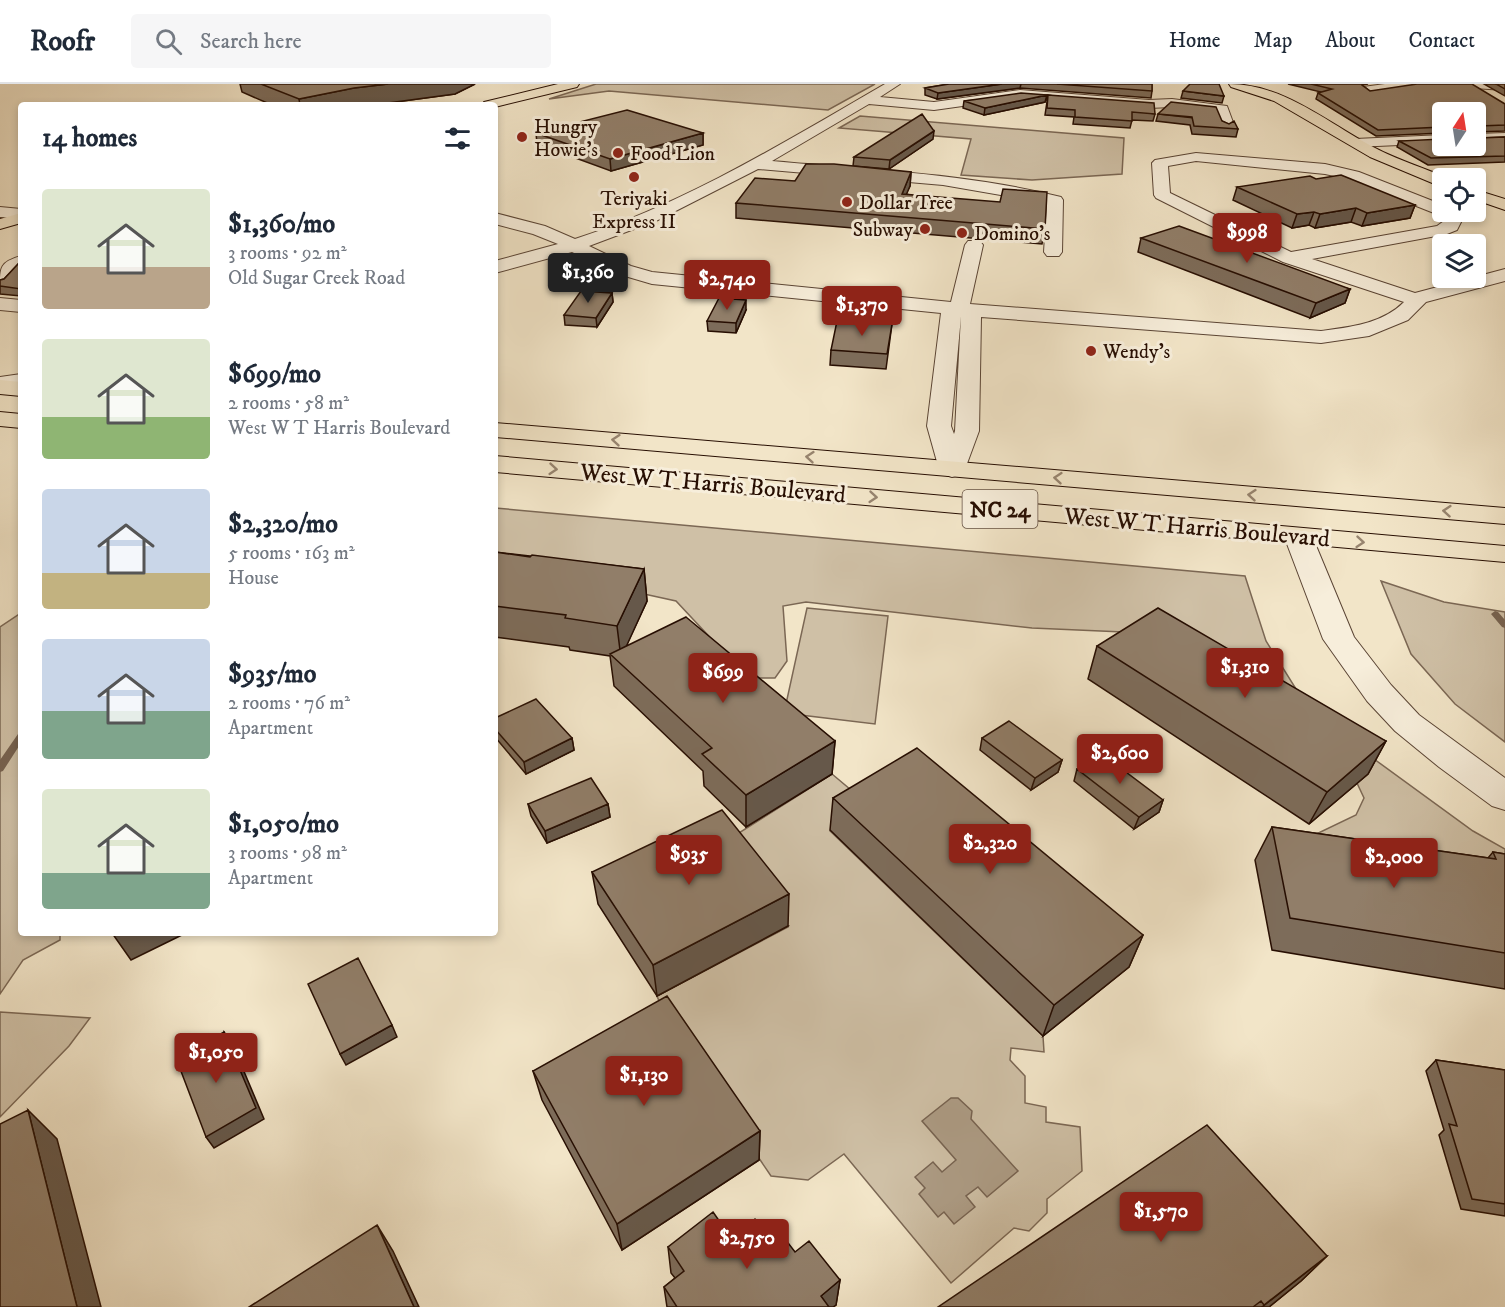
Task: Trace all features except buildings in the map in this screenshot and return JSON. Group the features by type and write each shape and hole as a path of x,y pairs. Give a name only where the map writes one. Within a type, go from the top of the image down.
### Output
{"main road":[{"path":"541,92 555,84"},
{"path":"498,103 573,84"},
{"path":"1235,84 1278,98 1355,144 1386,160 1432,178"},
{"path":"1486,199 1505,206"},
{"path":"0,386 18,389"},
{"path":"0,419 18,421"},
{"name":"West W T Harris Boulevard","path":"498,430 1505,516"},
{"name":"West W T Harris Boulevard","path":"498,464 1505,554"}],"street":[{"path":"498,266 576,245 652,216 753,164 894,84"},
{"path":"1368,90 1414,84"},
{"path":"1472,84 1505,86"},
{"path":"1472,84 1496,100"},
{"path":"865,100 934,106 1020,94 1149,104 1172,103 1222,109 1227,124"},
{"path":"1486,138 1505,137"},
{"path":"1355,144 1432,140"},
{"path":"1417,300 1289,258 1162,195 1160,163 1196,157 1325,169 1353,175 1432,206"},
{"path":"753,164 965,191 1020,191 1055,200 1053,252"},
{"path":"498,219 542,231 576,245 624,271 640,276 959,309 1321,337 1362,332 1401,316 1417,300 1503,275"},
{"path":"1289,258 1410,237 1451,226 1452,222"},
{"path":"1410,237 1432,246"},
{"path":"959,309 974,245"},
{"path":"1486,269 1503,275"},
{"path":"621,285 640,276"},
{"path":"0,304 18,306"},
{"path":"952,469 939,426 951,312 959,309"},
{"path":"0,386 18,382"},
{"path":"1298,536 1340,639 1379,693 1407,723 1505,796"}],"shaded area":[{"path":"596,84 875,84 828,110 609,91 549,99"},
{"path":"860,116 1124,138 1122,174 1032,180 961,175 971,139 839,128"},
{"path":"498,508 1245,576 1266,641 1296,689 1374,759 1473,831 1505,849 1505,881 1310,837 1356,815 1364,798 1348,764 1146,633 1032,628 806,602 783,606 787,661 775,678 748,678 676,601 635,592 498,578"},
{"path":"1381,581 1444,602 1505,612 1505,742 1455,704 1411,654"},
{"path":"807,608 888,616 875,724 784,713"},
{"path":"18,615 18,936 60,936 60,940 23,960 0,994 0,627"},
{"path":"832,774 870,806 830,831 1043,1036 1044,1052 1011,1048 1010,1060 1025,1076 1025,1103 1046,1107 1046,1122 1080,1127 1082,1171 1047,1199 1047,1213 1029,1231 1014,1228 951,1283 844,1154 808,1180 771,1176 670,1027 657,996 788,927 723,843"},
{"path":"0,1012 90,1018 69,1046 0,1117"},
{"path":"951,1098 958,1098 972,1111 971,1119 1018,1171 987,1197 978,1187 966,1196 975,1207 954,1224 944,1212 938,1217 919,1194 925,1188 915,1177 933,1162 942,1172 956,1160 922,1121"}],"waterway":[{"path":"1495,614 1505,625"},
{"path":"0,768 18,741"}],"place":[{"name":"Hungry Howie's","path":"522,137"},
{"name":"Food Lion","path":"618,153"},
{"name":"Teriyaki Express II","path":"634,177"},
{"name":"Dollar Tree","path":"847,202"},
{"name":"Subway","path":"925,229"},
{"name":"Domino's","path":"962,233"},
{"name":"Wendy's","path":"1091,351"}]}
